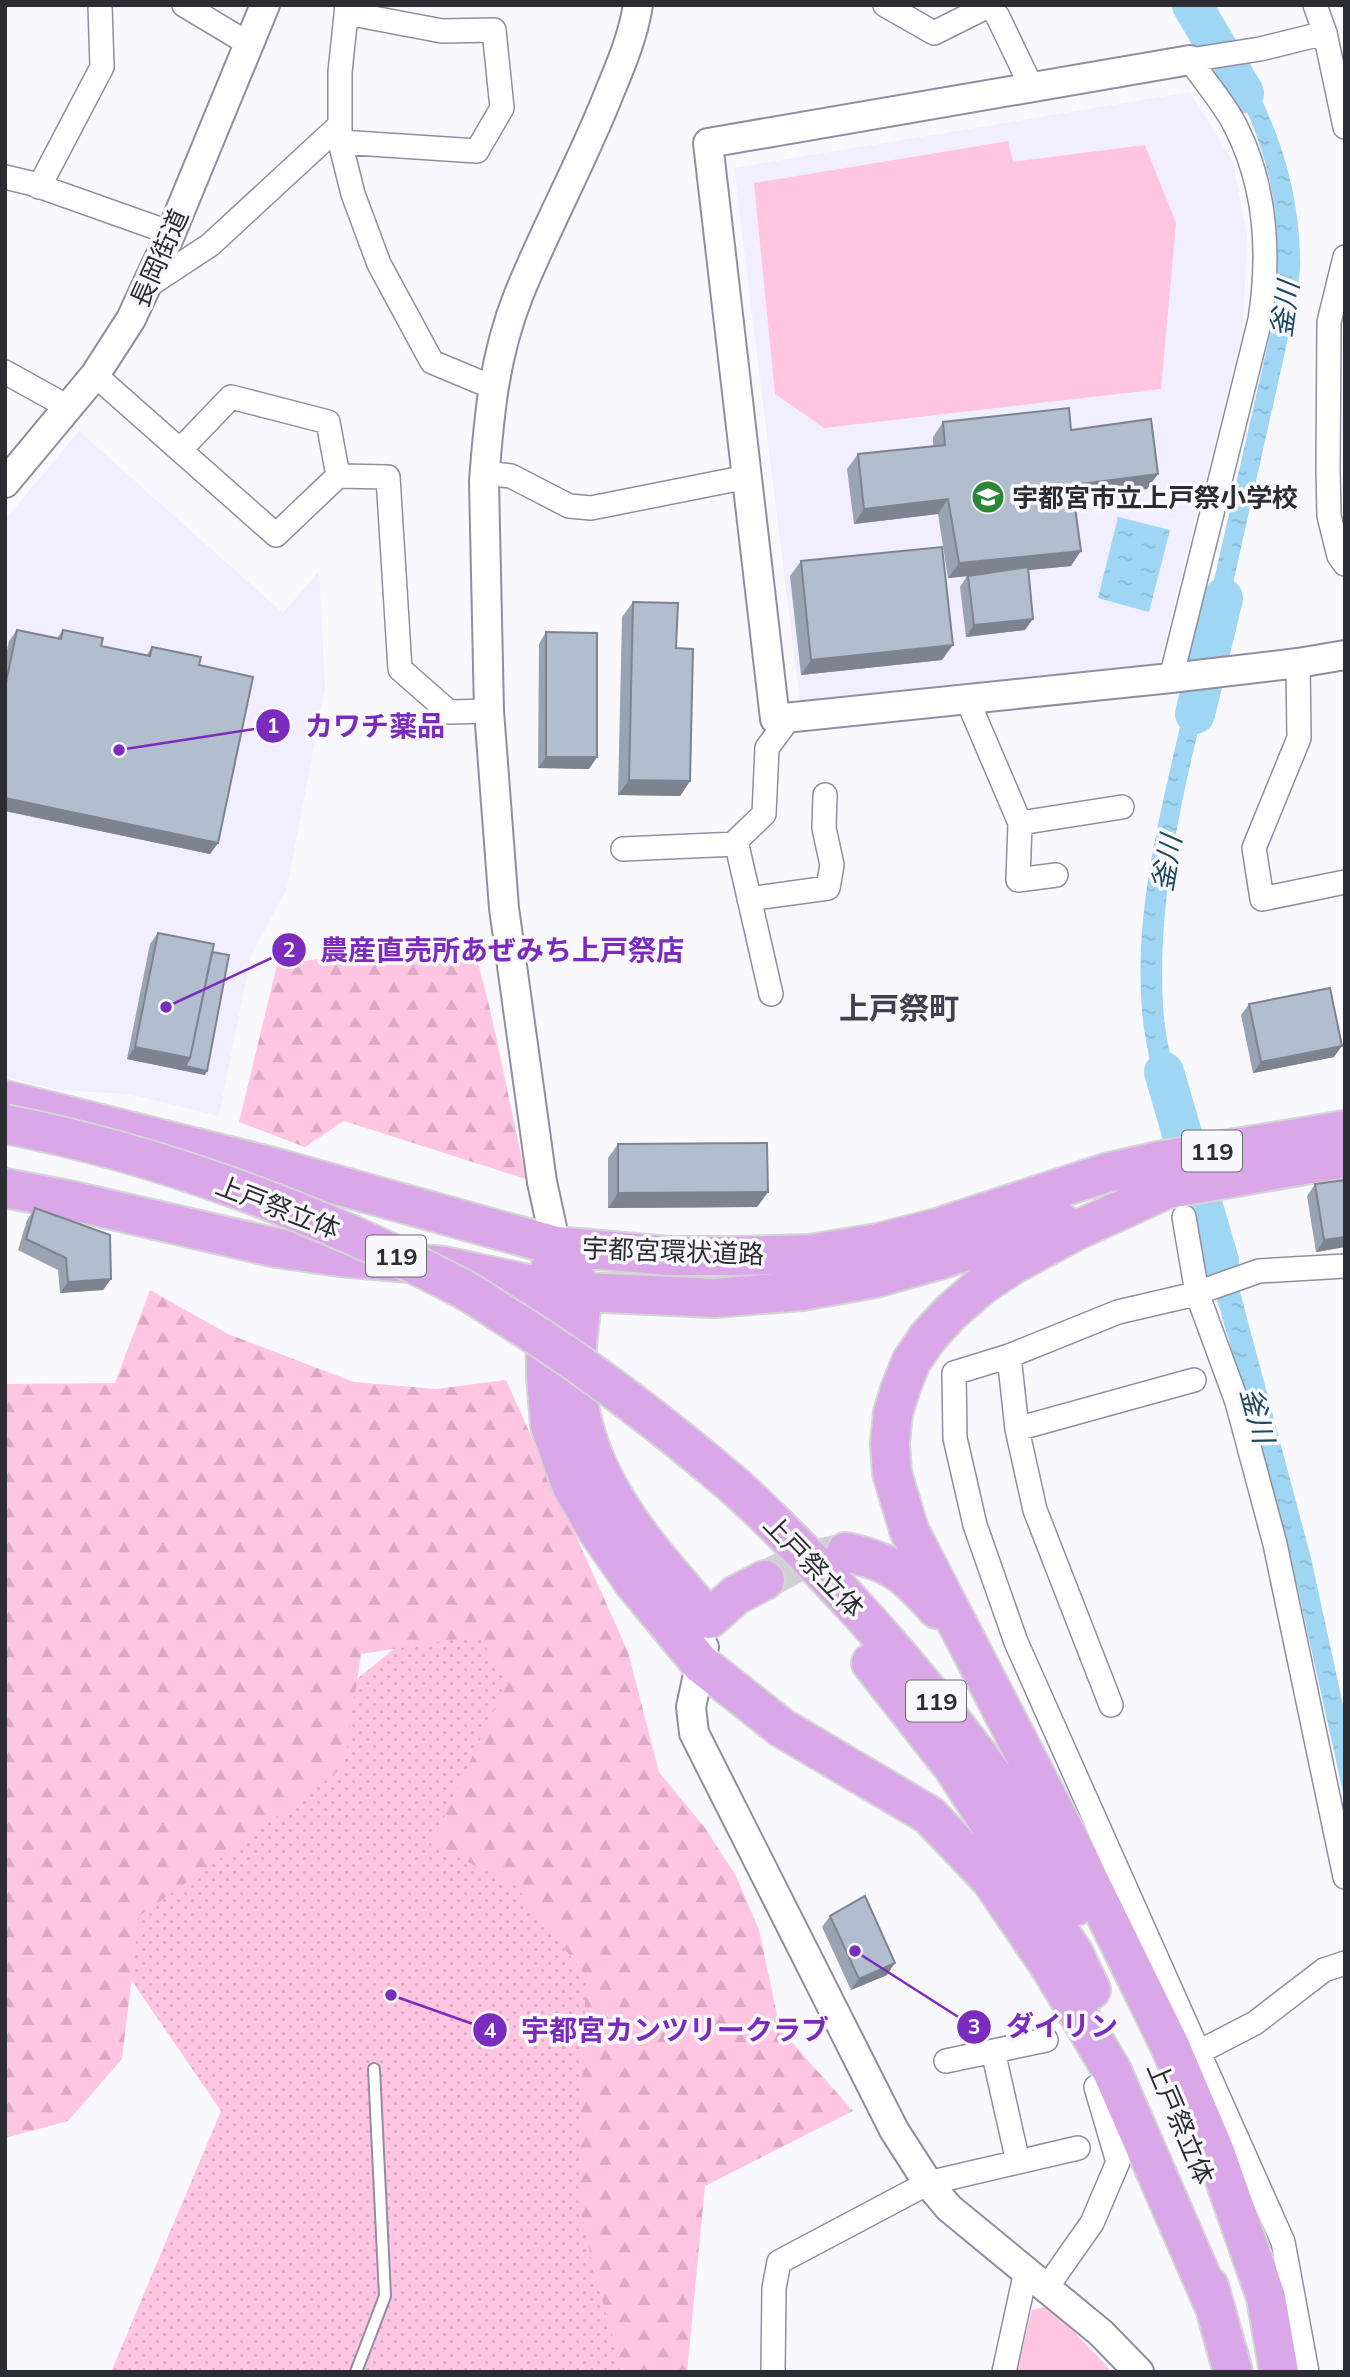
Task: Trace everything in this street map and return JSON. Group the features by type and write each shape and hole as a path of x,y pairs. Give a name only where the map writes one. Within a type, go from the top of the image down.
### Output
{"highway":[{"name":"宇都宮環状道路","path":"5,1100 269,1167 556,1246 669,1256 810,1254 878,1243 937,1228 1106,1173 1170,1189"},
{"name":"上戸祭立体","path":"5,1124 84,1143 201,1177 281,1206 375,1245 465,1291 555,1347 630,1399 729,1496"},
{"name":"宇都宮環状道路","path":"5,1188 74,1201 277,1248 340,1257 444,1266 564,1290 714,1298 802,1291 875,1278 939,1260 1041,1225 1170,1189 1345,1130"},
{"name":"上戸祭立体","path":"5,1145 143,1180 256,1219 376,1268 527,1352 681,1468 790,1537 932,1696 1000,1785 1046,1856 1084,1950 1152,2054 1196,2153 1273,2372"},
{"name":"宇都宮環状道路","path":"1271,1156 1345,1158"},
{"name":"119","path":"1170,1189 1075,1231 1012,1265 982,1285 950,1313 928,1337 911,1362 893,1413 890,1443 892,1473 909,1530 999,1701 1084,1950 1112,2071 1216,2310 1233,2372"},
{"path":"556,1246 576,1346 576,1390 582,1422 592,1455 608,1489 635,1531 709,1619 736,1595 765,1580"},
{"name":"119","path":"564,1290 546,1376 550,1426 571,1485 597,1530 634,1583 701,1664 782,1728 929,1815 990,1880 1084,1950 1170,2046 1214,2152 1266,2298 1279,2372"},
{"name":"119","path":"846,1552 868,1556 895,1567 915,1584 944,1616 999,1701"}],"street":[{"path":"39,187 102,67 100,5"},
{"path":"184,5 249,44"},
{"name":"長岡街道","path":"5,483 95,375 148,286 265,5"},
{"path":"556,1246 542,1182 504,908 489,711 485,473 492,387 518,297 599,119 634,33 638,5"},
{"path":"885,5 934,33 990,5 1032,88"},
{"path":"1315,5 1325,33 1345,127"},
{"path":"148,286 210,244 340,134 477,151 502,108 494,30 442,31 347,9 340,72 340,134 353,194 379,264 432,362 492,387"},
{"path":"1325,33 1260,49 708,143 775,719 1171,678 1345,655"},
{"path":"1171,678 1256,333 1266,281 1264,228 1256,179 1236,126 1190,60"},
{"path":"5,177 171,233"},
{"path":"1345,257 1329,322 1328,470 1329,516 1339,556 1345,564"},
{"path":"5,372 68,407"},
{"path":"95,375 276,535 338,476 388,477 400,669 449,712 489,711"},
{"path":"180,450 230,397 328,422 338,476"},
{"path":"485,473 510,476 569,506 591,508 747,477"},
{"path":"1298,663 1299,738 1254,848 1262,899 1345,882"},
{"path":"967,699 1020,823 1018,880 1056,875"},
{"path":"771,994 736,841 764,814 768,748 790,717"},
{"path":"749,899 828,888 832,865 824,828 825,795"},
{"path":"1020,823 1122,807"},
{"path":"623,849 737,844"},
{"path":"1170,1189 1197,1293 1237,1402 1275,1544 1345,1877"},
{"path":"1307,2372 1283,2242 1017,1642 975,1525 955,1438 954,1373 1009,1356 1118,1312 1197,1293 1259,1271 1345,1266"},
{"path":"1009,1356 1017,1429 1035,1510 1111,1705"},
{"path":"1017,1429 1194,1380"},
{"path":"709,1619 691,1707 694,1733 894,2130 928,2183 949,2208 1101,2333 1139,2372"},
{"path":"1199,2052 1255,2022 1324,1970 1345,1963"},
{"path":"946,2061 1046,2040"},
{"path":"993,2052 1018,2162"},
{"path":"1004,2372 1036,2279 1093,2223 1118,2162 1096,2087"},
{"path":"773,2372 774,2288 779,2262 928,2183 1078,2148"}],"lane":[{"path":"356,2372 385,2296 374,2069"}],"shaded area":[{"name":"宇都宮市立上戸祭小学校","path":"1190,92 1233,162 1247,236 1243,329 1159,664 800,702 734,168"},
{"path":"79,431 283,613 319,571 325,688 287,888 251,956 219,1116 128,1094 58,1090 5,1077 5,520"}],"green space":[{"path":"1008,141 1013,162 1145,145 1176,223 1161,389 824,428 775,394 754,183"},
{"path":"407,946 461,962 475,951 526,1179 344,1121 305,1147 239,1122 277,965"},
{"path":"150,1290 228,1334 354,1382 436,1389 506,1380 628,1652 659,1772 705,1828 736,1876 759,1930 780,2029 853,2111 705,2186 687,2372 620,2372 616,2348 596,2279 578,2200 586,1976 514,1884 431,1845 508,1680 478,1636 361,1654 344,1767 139,1916 122,2059 68,2121 5,2138 5,1384 115,1383"},
{"path":"480,1578 584,1729 649,2372 111,2372 221,2111 88,1917 250,1767"},
{"path":"1049,2306 1111,2372 1019,2372 1017,2369 1032,2310"}],"water":[{"path":"1179,5 1201,5 1219,31 1196,35"},
{"path":"1242,62 1266,108 1284,156 1299,232 1300,272 1294,312 1218,650 1198,650 1272,326 1276,298 1276,216 1265,163 1243,104 1216,65"},
{"path":"1118,517 1170,530 1149,612 1098,598"},
{"path":"1209,685 1174,844 1164,924 1164,1020 1173,1065 1190,1124 1168,1127 1144,1029 1141,943 1152,856 1189,687"},
{"path":"1218,1206 1234,1269 1211,1276 1192,1212"},
{"path":"1239,1288 1311,1558 1345,1714 1345,1801 1287,1540 1216,1296"}],"building":[{"path":"1069,408 1071,430 1151,419 1158,474 1072,485 1081,551 959,563 948,499 864,509 858,454 945,445 943,422"},
{"path":"942,547 953,645 811,660 801,561"},
{"path":"1028,567 1033,619 974,625 968,576"},
{"path":"633,602 678,603 676,648 693,649 690,781 629,780"},
{"path":"17,630 61,639 63,630 103,638 101,646 150,656 152,647 201,657 199,665 253,677 218,843 5,798 5,687"},
{"path":"546,632 597,633 597,757 546,757"},
{"path":"158,933 214,944 190,1058 135,1047"},
{"path":"212,952 229,955 207,1071 185,1066 190,1058"},
{"path":"1330,988 1342,1046 1261,1062 1249,1004"},
{"path":"767,1143 768,1192 618,1193 618,1144"},
{"path":"1345,1180 1345,1237 1324,1240 1315,1184"},
{"path":"35,1208 110,1235 111,1279 68,1282 66,1258 26,1239"},
{"path":"865,1896 895,1963 859,1979 830,1916"}],"waterway":[{"name":"釜川","path":"1192,5 1244,93"},
{"name":"釜川","path":"1195,714 1223,598"},
{"name":"釜川","path":"1164,1072 1219,1261"}],"tunnel":[{"path":"765,1580 801,1561 842,1553"}],"place":[{"name":"宇都宮市立上戸祭小学校","path":"988,497"},
{"name":"カワチ薬品","path":"119,750"},
{"name":"農産直売所あぜみち上戸祭店","path":"166,1007"},
{"name":"ダイリン","path":"855,1951"},
{"name":"宇都宮カンツリークラブ","path":"391,1995"}],"district":[{"name":"上戸祭町","path":"899,1008"}]}
